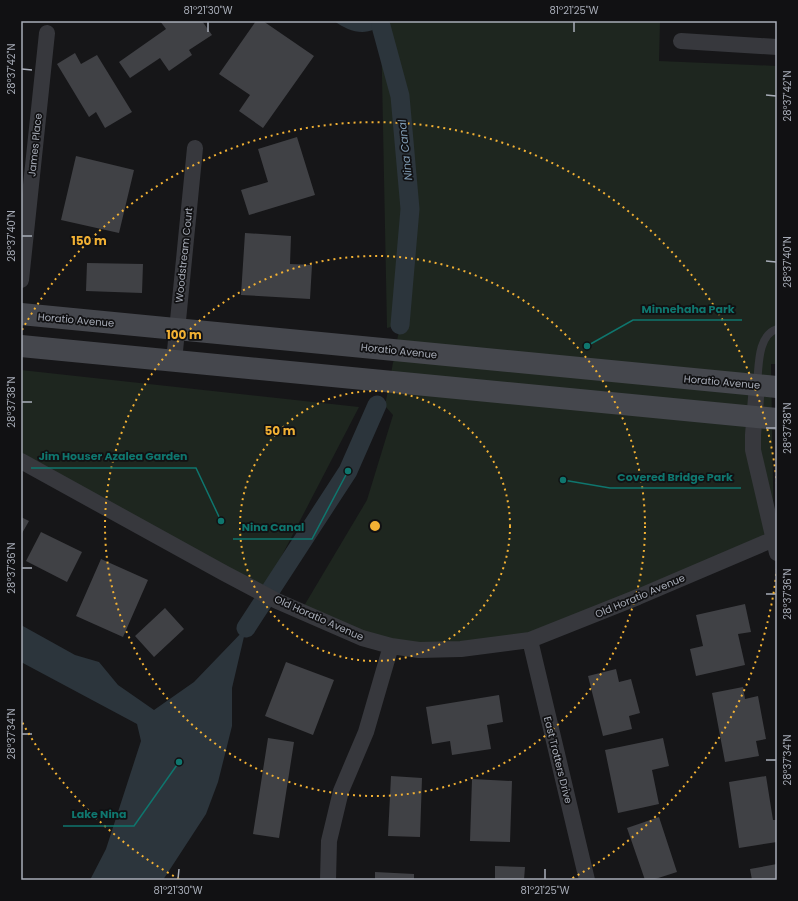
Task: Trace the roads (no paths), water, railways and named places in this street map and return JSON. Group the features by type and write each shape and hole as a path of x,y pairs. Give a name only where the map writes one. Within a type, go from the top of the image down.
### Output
{"main road":[{"name":"Horatio Avenue","path":"21,314 767,386"},
{"path":"21,346 777,419"}],"street":[{"name":"James Place","path":"21,280 26,177 47,33"},
{"path":"681,42 777,47"},
{"name":"Woodstream Court","path":"174,361 195,148"},
{"path":"767,386 754,416 754,450 775,546"},
{"name":"Old Horatio Avenue","path":"21,461 277,601 362,638 391,646 419,650 461,649 530,640 638,597 775,546"},
{"name":"East Trotters Drive","path":"530,640 588,880"},
{"path":"328,880 329,841 341,791 366,732 391,646"}],"lane":[{"path":"767,386 761,346 774,330 777,329"}],"waterway":[{"name":"Nina Canal","path":"381,26 400,96 410,209 400,325"},
{"name":"Nina Canal","path":"246,628 348,471 377,405"}],"place":[{"name":"Minnehaha Park","path":"587,346"},
{"name":"Nina Canal","path":"348,471"},
{"name":"Covered Bridge Park","path":"563,480"},
{"name":"Jim Houser Azalea Garden","path":"221,521"},
{"name":"Lake Nina","path":"179,762"}]}
